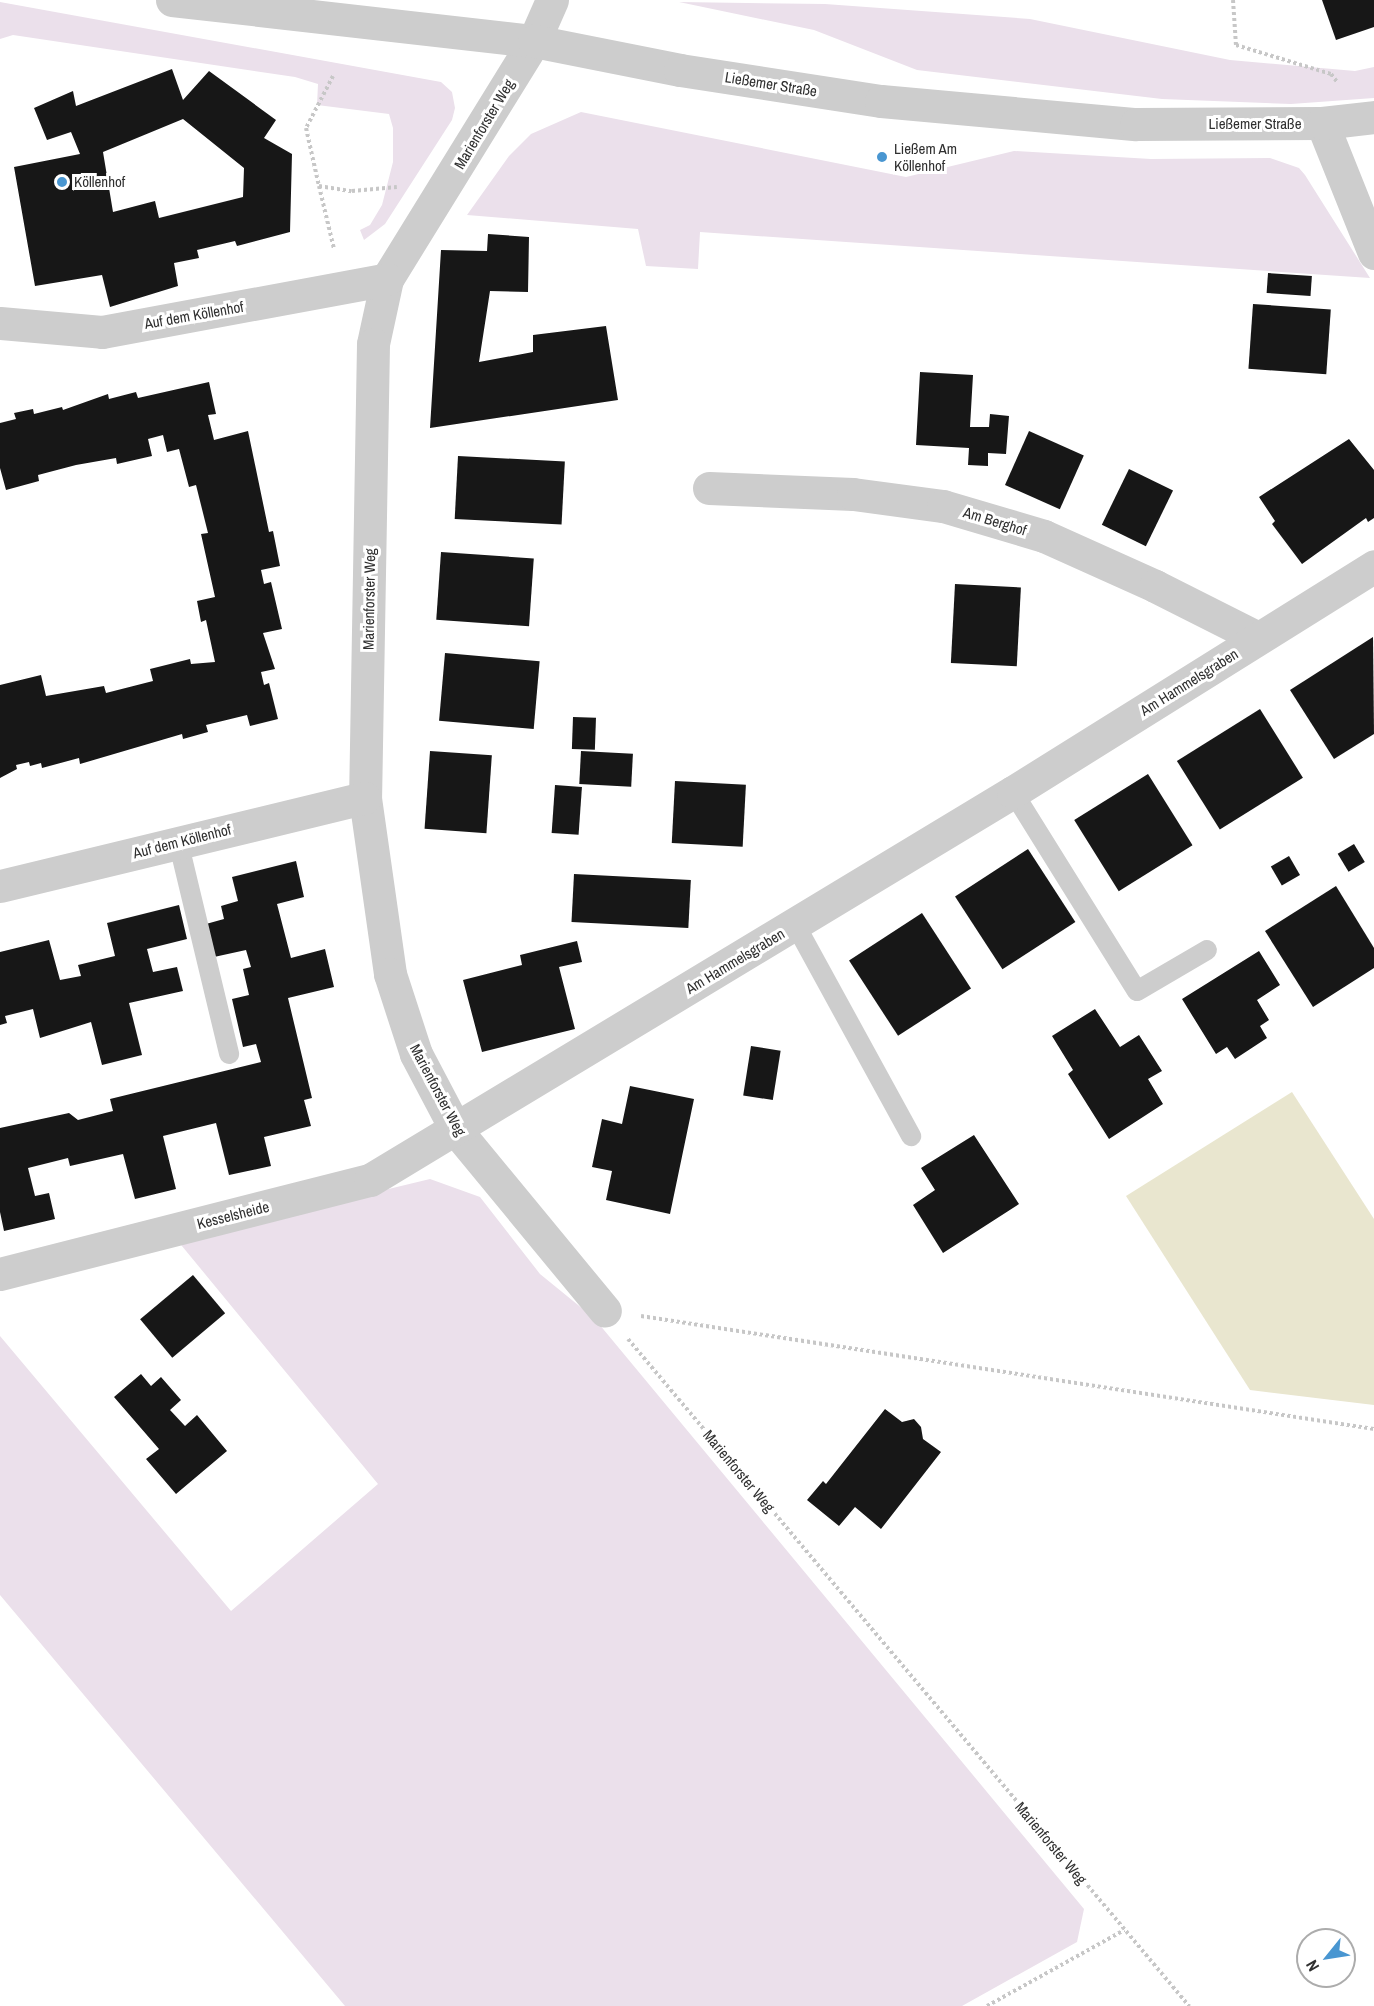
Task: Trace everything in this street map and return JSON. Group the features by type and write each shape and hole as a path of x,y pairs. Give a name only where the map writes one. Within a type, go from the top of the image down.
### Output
{"street":[{"name":"Ließemer Straße","path":"172,0 534,41 680,70 881,101 1136,124 1322,123 1370,117"},
{"name":"Marienforster Weg","path":"552,0 534,41 447,188 387,279 373,344 365,798 390,974 416,1054 456,1130 605,1311"},
{"path":"1322,123 1374,253"},
{"name":"Auf dem Köllenhof","path":"0,323 102,332 387,279"},
{"name":"Am Berghof","path":"709,488 853,494 943,506 1044,536 1155,586 1258,638"},
{"name":"Am Hammelsgraben","path":"456,1130 1013,792 1258,638 1371,575"},
{"name":"Auf dem Köllenhof","path":"0,886 178,841 365,798"},
{"name":"Kesselsheide","path":"0,1274 370,1180 456,1130"}],"lane":[{"path":"1013,792 1137,991 1208,950"},
{"path":"178,841 229,1054"},
{"path":"795,924 911,1136"}],"path":[{"path":"1233,0 1236,45 1331,74 1370,117"},
{"path":"333,76 306,128 344,287"},
{"path":"319,186 352,190 447,188"},
{"path":"605,1311 1374,1429"},
{"name":"Marienforster Weg","path":"605,1311 1189,2006"},
{"path":"987,2006 1124,1930"}],"shaded area":[{"path":"0,2 441,82 452,92 455,108 452,120 385,224 364,240 360,230 370,225 382,205 393,162 393,128 389,114 317,105 318,84 295,77 13,35 0,39"},
{"path":"679,2 825,4 1030,19 1230,60 1355,71 1374,67 1374,98 1291,104 1162,99 917,70 814,30"},
{"path":"581,112 906,177 1014,151 1151,159 1270,158 1299,168 1305,175 1370,278 700,232 698,269 646,266 638,229 467,215 509,156 531,134"},
{"path":"1292,1092 1374,1219 1374,1405 1250,1390 1126,1196"},
{"path":"430,1179 480,1197 540,1274 594,1318 1084,1909 1077,1942 962,2006 345,2006 0,1595 0,1336 231,1611 378,1484 177,1240"}],"building":[{"path":"1322,0 1374,0 1374,27 1336,40"},
{"name":"Köllenhof","path":"172,69 183,100 209,71 276,120 264,138 292,154 290,232 237,246 235,241 197,250 199,258 174,263 178,286 110,307 102,275 35,286 14,167 80,154 71,132 47,140 34,108 73,91 76,106","holes":["183,119 244,168 243,197 159,218 155,201 113,212 103,152"]},
{"path":"488,234 529,237 528,292 490,291 479,362 533,352 533,335 606,326 618,400 430,428 441,250 487,251"},
{"path":"1268,273 1312,276 1310,296 1267,293"},
{"path":"1253,304 1331,309 1326,374 1248,369"},
{"path":"920,372 973,375 970,427 989,427 990,414 1009,416 1006,454 988,453 988,466 968,465 969,448 916,445"},
{"path":"209,382 216,414 208,415 214,440 248,431 269,532 273,531 280,566 261,570 264,584 271,582 282,629 263,633 275,669 261,672 264,685 269,683 278,719 250,726 247,715 206,725 208,732 183,739 182,734 80,764 79,758 42,768 41,763 30,766 29,762 16,765 17,769 0,778 0,685 41,675 46,696 104,686 106,693 153,681 150,669 190,659 191,664 215,662 206,620 201,622 197,601 215,597 201,534 208,533 196,485 189,487 179,449 167,452 163,435 148,439 152,456 117,464 116,458 76,465 38,475 39,481 6,490 0,468 0,423 16,419 14,413 33,409 34,414 62,407 63,410 108,394 109,399 136,392 138,398"},
{"path":"1029,431 1084,455 1060,509 1005,485"},
{"path":"1349,439 1374,470 1374,518 1368,522 1366,518 1302,564 1272,524 1275,521 1259,497"},
{"path":"458,456 565,462 562,525 455,519"},
{"path":"1129,469 1173,490 1146,546 1102,525"},
{"path":"441,552 534,558 529,626 436,620"},
{"path":"955,584 1021,587 1017,666 951,663"},
{"path":"1373,637 1374,734 1334,759 1290,690"},
{"path":"445,653 540,661 534,729 439,721"},
{"path":"1260,709 1303,778 1220,830 1177,761"},
{"path":"573,717 596,718 595,750 572,749"},
{"path":"430,751 492,755 486,833 425,829"},
{"path":"581,751 633,754 631,787 579,784"},
{"path":"1148,774 1193,845 1119,891 1074,820"},
{"path":"675,781 746,785 743,847 672,843"},
{"path":"555,785 582,787 579,835 552,833"},
{"path":"1354,844 1365,862 1349,872 1338,854"},
{"path":"1028,849 1075,922 1002,969 955,896"},
{"path":"1289,856 1300,875 1282,886 1271,866"},
{"path":"296,861 304,897 277,904 291,958 325,949 334,987 288,998 312,1098 304,1100 311,1126 264,1137 271,1166 229,1175 216,1123 163,1136 176,1189 135,1199 123,1154 70,1166 68,1158 28,1168 35,1196 49,1193 55,1219 4,1231 0,1212 0,1128 69,1113 78,1120 113,1111 110,1099 261,1062 256,1044 243,1047 232,999 249,995 243,969 251,967 246,950 214,957 206,924 224,919 221,906 238,901 232,877"},
{"path":"574,874 691,880 688,928 571,922"},
{"path":"1336,886 1374,948 1374,968 1313,1007 1265,931"},
{"path":"179,905 187,939 147,949 153,972 177,967 183,991 129,1003 142,1055 102,1065 91,1022 40,1038 33,1009 5,1016 7,1023 0,1025 0,952 49,940 60,980 81,976 78,965 115,956 107,923"},
{"path":"922,913 971,988 898,1036 849,960"},
{"path":"577,941 582,962 559,967 575,1029 482,1052 463,980 522,965 520,955"},
{"path":"1259,951 1280,985 1257,1000 1269,1020 1260,1026 1267,1038 1235,1059 1227,1047 1216,1054 1182,999"},
{"path":"1095,1009 1120,1047 1139,1035 1162,1071 1148,1079 1163,1104 1109,1139 1068,1074 1073,1070 1052,1036"},
{"path":"751,1046 781,1051 773,1100 743,1095"},
{"path":"630,1086 694,1099 670,1214 606,1200 612,1171 592,1167 602,1119 622,1124"},
{"path":"974,1135 1019,1204 943,1253 913,1205 935,1190 921,1168"},
{"path":"193,1275 225,1313 172,1358 140,1319"},
{"path":"141,1374 151,1386 161,1377 181,1400 170,1410 185,1426 197,1415 227,1451 176,1494 146,1459 159,1449 114,1397"},
{"path":"885,1409 902,1422 914,1419 921,1427 923,1439 941,1452 881,1529 855,1507 839,1526 807,1500 823,1481 826,1484"}],"place":[{"name":"Ließem Am Köllenhof","path":"882,157"},
{"name":"Köllenhof","path":"62,182"}]}
